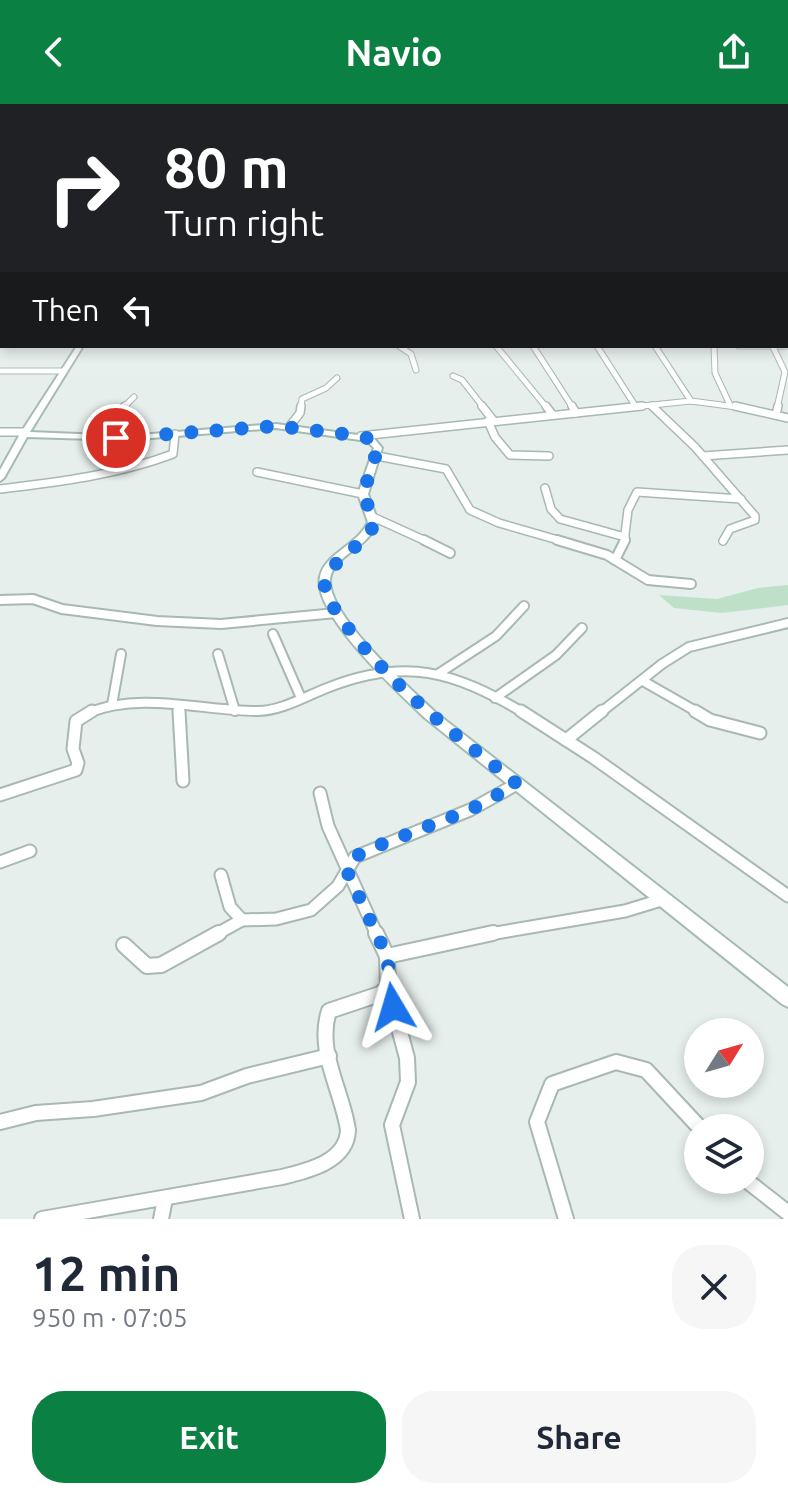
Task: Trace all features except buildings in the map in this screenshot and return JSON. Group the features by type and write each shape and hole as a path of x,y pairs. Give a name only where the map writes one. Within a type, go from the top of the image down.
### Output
{"street":[{"path":"0,478 79,348"},
{"path":"402,348 411,354 416,370"},
{"path":"498,348 552,414"},
{"path":"534,348 576,413"},
{"path":"598,348 636,407"},
{"path":"656,348 691,401"},
{"path":"715,348 715,374 726,389 730,405"},
{"path":"773,348 785,372 776,415"},
{"path":"0,371 63,371"},
{"path":"453,376 462,380 491,421 498,442 510,455 549,456"},
{"path":"289,427 300,413 302,399 326,388 337,378"},
{"path":"96,437 134,397"},
{"path":"0,432 96,437 289,427 361,436 691,401 730,405 788,418"},
{"path":"652,406 703,456 755,516 755,520 730,529 723,541"},
{"path":"0,489 87,478 132,468 173,454 175,434"},
{"path":"361,436 374,442 378,448 363,494 373,517 372,527 362,542 341,557 325,575 324,592 336,613 382,669 430,715 788,998"},
{"path":"703,456 788,450"},
{"path":"377,456 446,469 453,474 465,505 471,511 517,529 597,551 647,580 668,585 691,584"},
{"path":"257,472 363,494"},
{"path":"545,488 551,509 560,519 625,537"},
{"path":"615,560 622,553 626,511 637,492 741,499"},
{"path":"373,517 396,525 450,553"},
{"path":"0,600 33,599 62,609 157,621 221,624 336,613"},
{"path":"438,674 473,654 513,623 524,606"},
{"path":"566,740 689,647 788,623"},
{"path":"495,698 556,655 582,628"},
{"path":"273,634 301,698"},
{"path":"112,705 121,654"},
{"path":"218,654 235,711"},
{"path":"0,795 76,770 78,763 73,749 76,721 88,712 112,705 179,705 262,712 382,669 410,669 438,674 495,698 566,740 788,896"},
{"path":"643,681 710,720 760,733"},
{"path":"179,705 183,781"},
{"path":"124,945 147,966 161,965 242,920 276,919 311,910 330,895 355,857 470,810 517,784"},
{"path":"320,793 328,826 387,956 388,987 407,1058 408,1082 392,1125 412,1219"},
{"path":"0,862 30,851"},
{"path":"221,875 230,907 242,920"},
{"path":"387,956 515,928 625,911 661,900"},
{"path":"42,1219 285,1176 318,1165 341,1151 349,1129 329,1056 324,1019 329,1011 380,994 388,987"},
{"path":"0,1122 36,1113 93,1109 201,1093 247,1076 329,1056"},
{"path":"566,1219 537,1122 552,1084 616,1062 646,1070 687,1114"},
{"path":"764,1194 788,1213"},
{"path":"161,1219 165,1199"}],"green space":[{"path":"788,585 788,605 722,613 674,608 659,595 717,599 758,588"}],"route":[{"path":"116,438 276,426 361,436 370,439 378,448 363,494 373,517 372,527 362,542 341,557 325,575 324,592 336,613 382,669 430,715 517,784 470,810 367,850 355,857 346,869 387,956 388,987 393,1007"}]}
